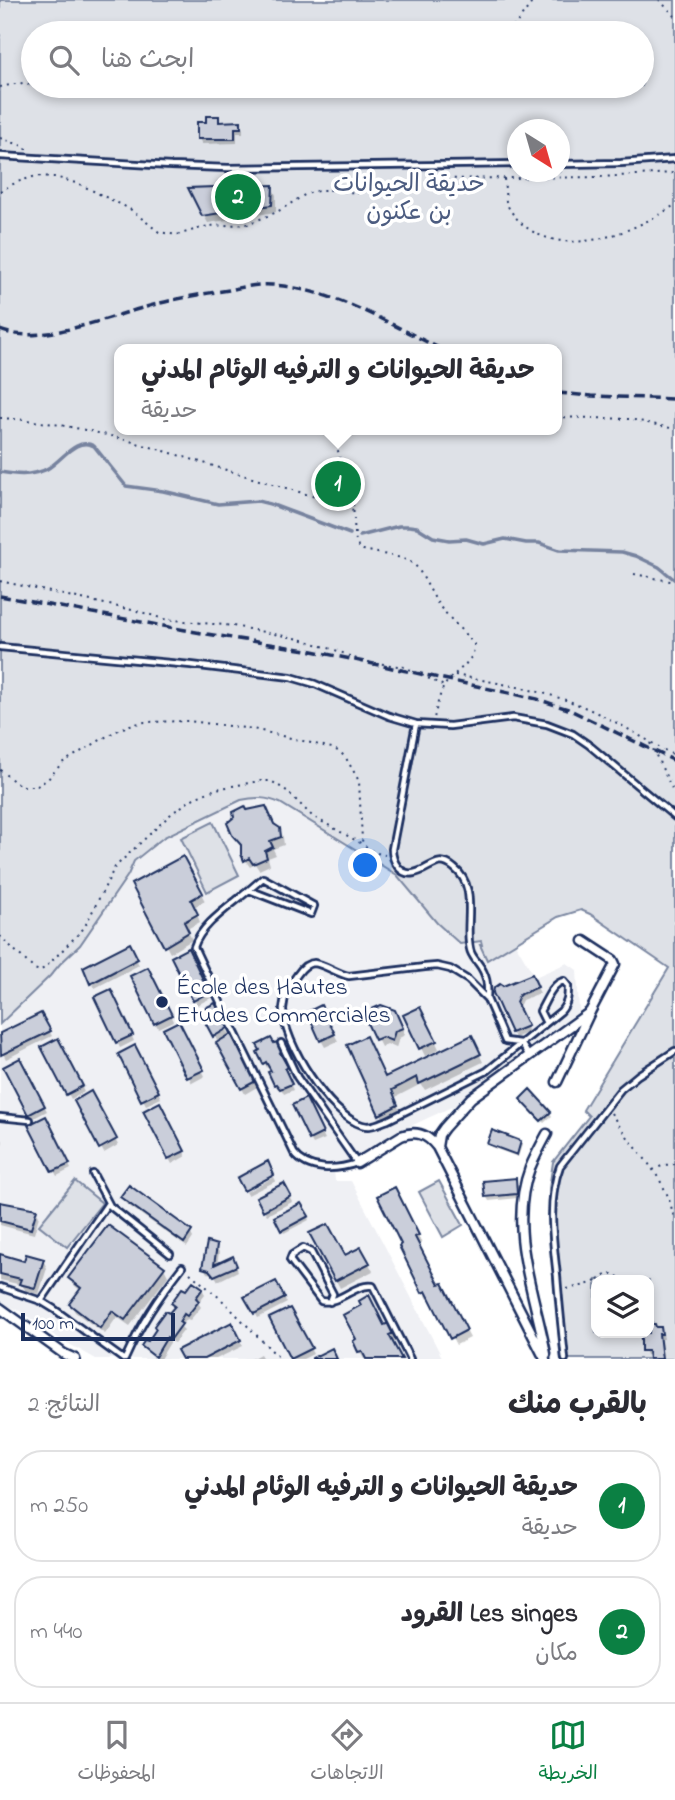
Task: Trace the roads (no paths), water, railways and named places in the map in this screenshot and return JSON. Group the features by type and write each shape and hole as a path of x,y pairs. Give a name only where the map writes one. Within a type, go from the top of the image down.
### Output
{"street":[{"path":"557,1082 615,964 584,941"},
{"path":"437,1147 443,1128 471,1098 590,1012"},
{"path":"357,1163 408,1133 424,1135 437,1147 546,1359"},
{"path":"546,1359 524,1257 522,1212 529,1170 547,1134"},
{"path":"0,1308 75,1359"}],"lane":[{"path":"0,156 228,168 507,164"},
{"path":"570,164 675,159"},
{"path":"0,648 290,677 315,684 389,716 416,724 472,724 513,718 547,724 573,734 589,745 675,817"},
{"path":"416,724 392,856 396,864 407,873 417,872 439,862 452,866 463,877 468,896 470,951 485,975 488,985 487,999"},
{"path":"249,890 312,914 314,906 263,878 249,890 211,923 197,938 194,947 294,1153 307,1164 322,1167 344,1167 357,1163 297,1077 281,1044"},
{"path":"521,1043 505,1041 487,999 468,980 450,969 437,966 349,976 316,963 308,964 289,986 284,999 285,1026 318,1088 340,1111 362,1125 372,1126 487,1072 561,1011 568,1003 568,986 564,981 558,982 554,987 541,1011 546,1023"},
{"path":"521,1043 529,1056"},
{"path":"565,1359 553,1215 556,1178 560,1167 621,1089 675,1051"},
{"path":"0,1117 30,1119"},
{"path":"93,1174 108,1203 170,1254"},
{"path":"41,1301 108,1203"},
{"path":"330,1302 334,1294 311,1252 303,1248 292,1255 290,1260 321,1301 330,1302 366,1285 373,1286 410,1359"},
{"path":"0,1287 41,1301 124,1359 138,1329 182,1267"}],"waterway":[{"path":"0,472 22,475 41,471 76,446 88,444 94,446 126,486 163,491 218,504 258,501 350,534"},
{"path":"360,536 409,526 417,527 433,537 449,540 466,539 484,544 505,539 539,543 559,550 622,552 659,567 675,580"}],"railway":[{"path":"0,330 33,335 53,332 177,299 250,286 272,285 338,300 431,344"},
{"path":"562,393 675,399"},
{"path":"0,596 313,651 537,699 568,709 675,761"}],"place":[{"name":"Les singes القرود","path":"238,197"},
{"name":"حديقة الحيوانات و الترفيه الوئام المدني","path":"338,484"},
{"name":"École des Hautes Etudes Commerciales","path":"162,1002"}],"park label":[{"name":"حديقة الحيوانات بن عكنون","path":"409,199"}]}
